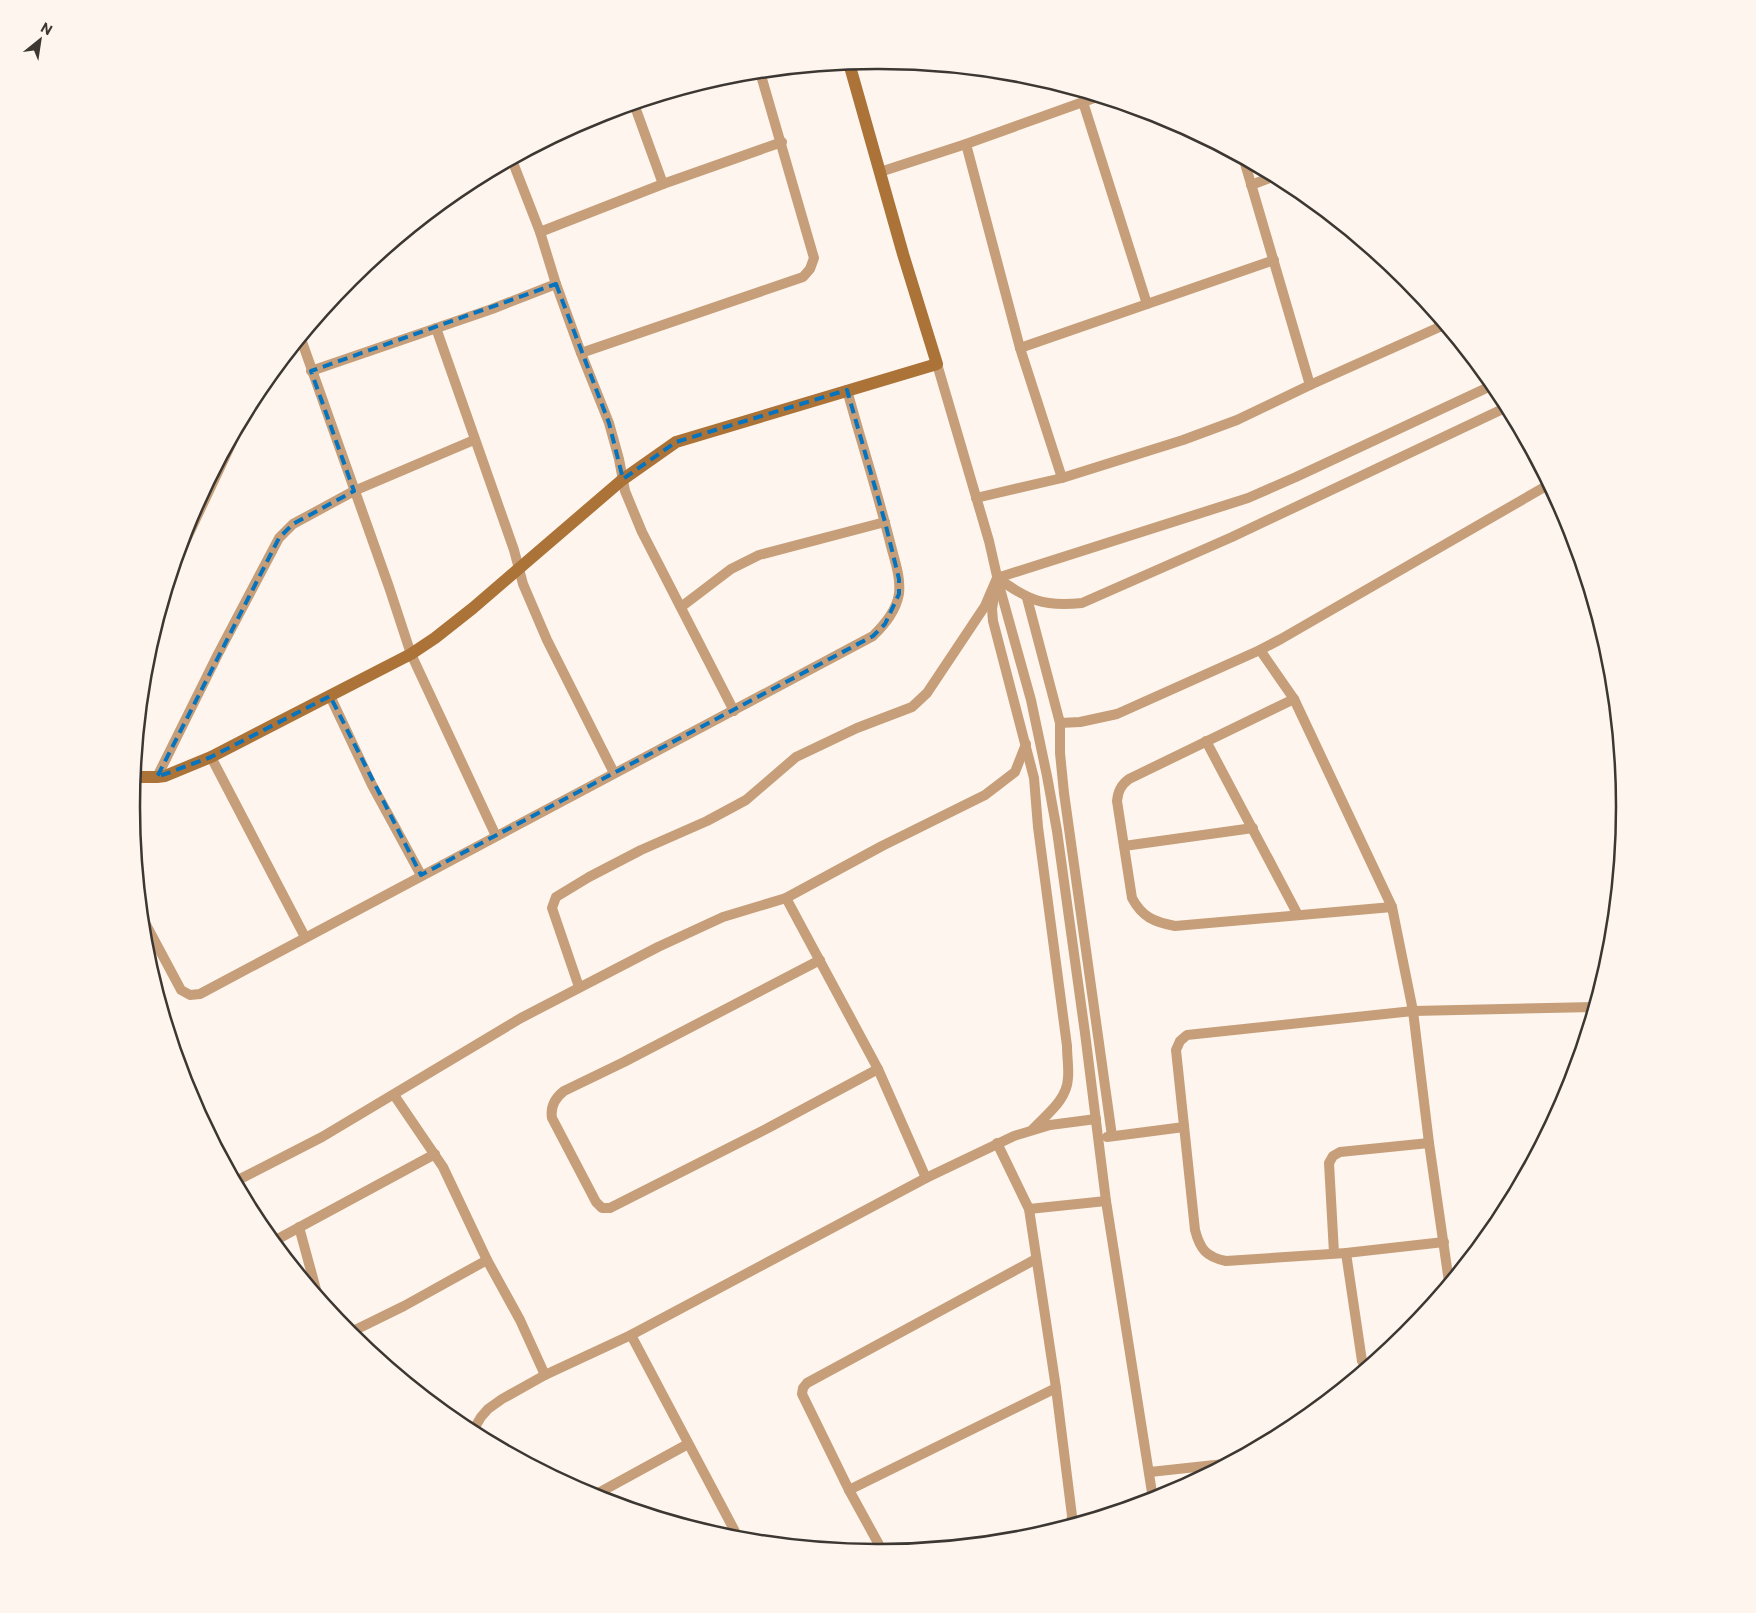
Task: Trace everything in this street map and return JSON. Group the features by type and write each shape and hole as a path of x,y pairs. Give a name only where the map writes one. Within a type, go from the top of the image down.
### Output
{"street":[{"path":"851,70 989,541 998,582 1031,700 1057,831 1106,1201 1152,1491"},
{"path":"581,352 803,277 807,274 814,258 782,142 762,78"},
{"path":"880,172 966,144 1089,100"},
{"path":"1083,102 1147,304"},
{"path":"636,110 663,184"},
{"path":"540,232 663,184 782,142"},
{"path":"966,144 1020,348 1062,478"},
{"path":"514,165 540,232 556,284 581,352 609,423 619,459 622,480 630,505 734,711"},
{"path":"1246,168 1310,385"},
{"path":"1251,185 1266,179"},
{"path":"1020,348 1274,260"},
{"path":"311,371 556,284"},
{"path":"976,498 1062,478 1182,440 1228,423 1439,327"},
{"path":"436,328 519,569 546,640 614,774"},
{"path":"303,345 411,654 496,836"},
{"path":"141,777 157,777 172,774 211,757 411,654 435,638 519,569 622,480 676,442 937,364"},
{"path":"579,987 552,908 556,897 589,877 641,850 707,821 746,800 796,758 857,728 918,703 927,694 985,606 998,582 1248,498 1485,388"},
{"path":"152,935 181,990 190,995 200,994 873,636 885,624 895,607 899,594 899,579 885,522 846,390"},
{"path":"998,582 1027,598 1060,605 1082,603 1232,537 1500,411"},
{"path":"157,777 214,662 279,538 293,524 354,491 474,440"},
{"path":"1060,723 1080,722 1116,714 1260,650 1543,488"},
{"path":"681,607 731,569 759,555 885,522"},
{"path":"998,582 992,602 994,621 1034,778 1051,938 1063,1012 1068,1078 1062,1099 1033,1130"},
{"path":"1027,598 1060,723 1060,752 1064,793 1112,1136"},
{"path":"1260,650 1294,699 1392,907 1413,1011 1429,1143 1448,1274"},
{"path":"330,696 372,785 421,875"},
{"path":"1294,699 1206,740 1124,783 1120,788 1117,801 1132,898 1138,909 1149,918 1162,924 1175,926 1392,907"},
{"path":"1206,740 1298,915"},
{"path":"241,1178 322,1137 509,1026 579,987 723,917 786,898 882,846 984,795 1015,772 1026,744"},
{"path":"211,757 304,937"},
{"path":"1124,846 1253,828"},
{"path":"786,898 878,1068 906,1136 926,1178"},
{"path":"820,960 557,1096 552,1106 552,1118 596,1202 602,1208 610,1208 768,1128 878,1068"},
{"path":"1444,1242 1346,1253 1226,1262 1215,1259 1204,1252 1199,1244 1195,1230 1176,1050 1180,1041 1187,1035 1413,1011 1588,1007"},
{"path":"394,1095 443,1167 487,1260 520,1320 545,1375"},
{"path":"477,1425 488,1409 545,1375 631,1335 926,1178 996,1144 1033,1130 1050,1125 1096,1119"},
{"path":"1098,1138 1184,1127"},
{"path":"1334,1253 1329,1163 1333,1156 1340,1152 1429,1143"},
{"path":"996,1144 1028,1209 1056,1388 1072,1518"},
{"path":"280,1238 435,1154"},
{"path":"1028,1209 1106,1201"},
{"path":"299,1227 313,1280"},
{"path":"1346,1253 1363,1362"},
{"path":"879,1544 849,1490 802,1394 805,1385 1036,1259"},
{"path":"357,1329 412,1302 487,1260"},
{"path":"631,1335 734,1530"},
{"path":"849,1490 1056,1388"},
{"path":"603,1491 688,1444"},
{"path":"1150,1472 1208,1466"}],"highlighted area":[{"path":"556,284 609,423 623,479 676,442 847,390 885,522 899,579 899,594 885,624 873,636 421,875 330,696 211,757 157,777 279,538 293,524 354,491 311,371"}]}
